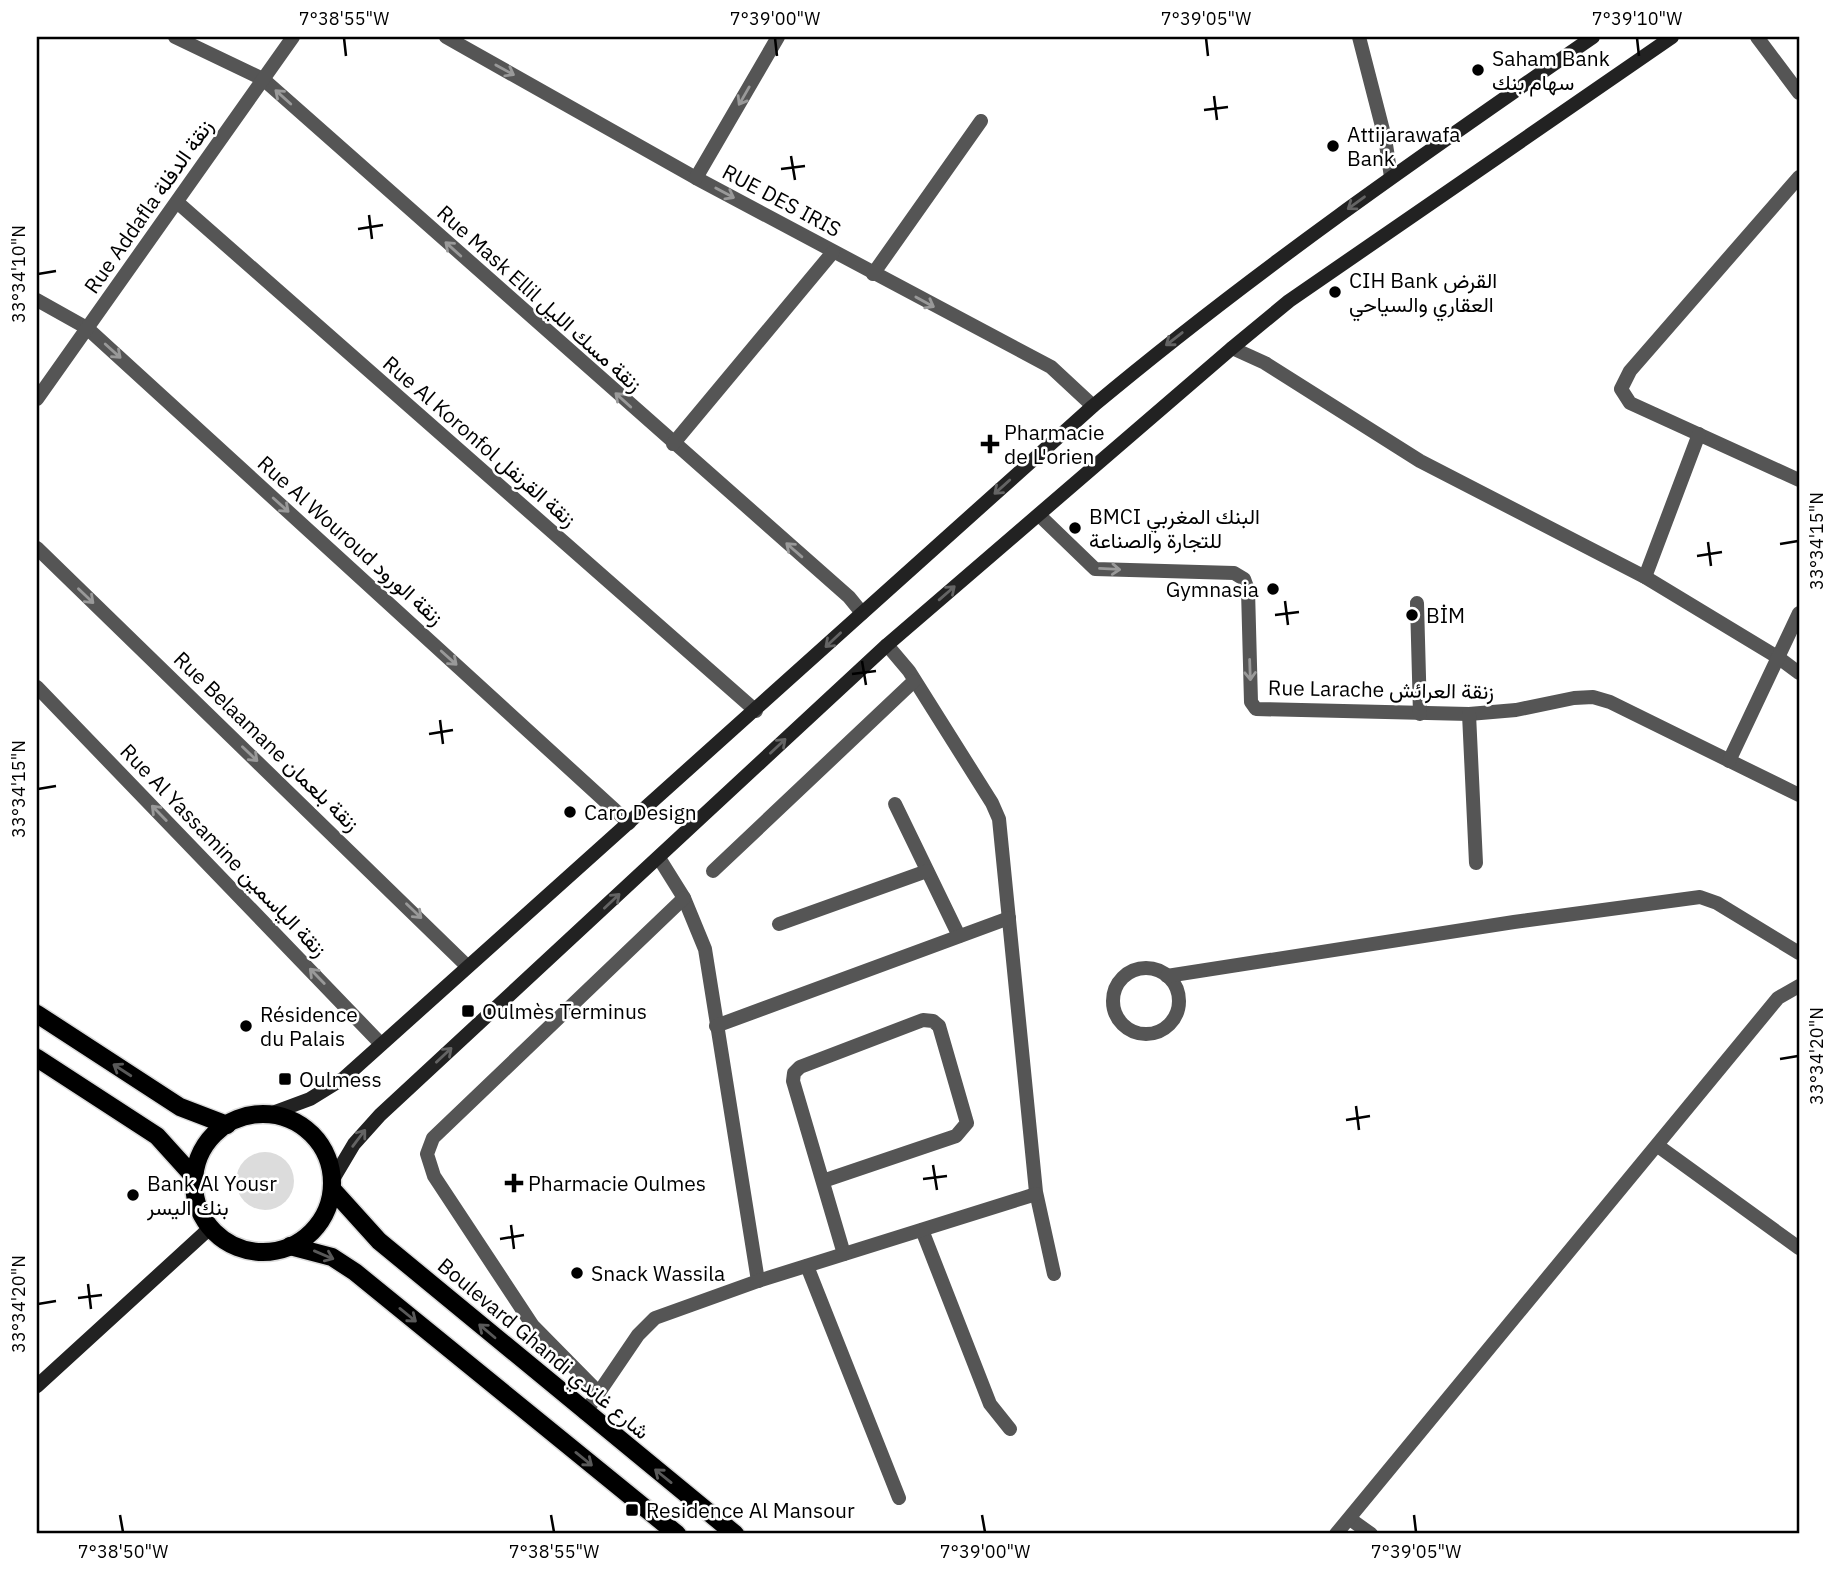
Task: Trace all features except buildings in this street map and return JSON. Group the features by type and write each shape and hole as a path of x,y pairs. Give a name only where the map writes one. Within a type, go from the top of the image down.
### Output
{"main road":[{"path":"1593,37 1391,177 1228,297 1093,407 327,1091 267,1115 246,1117 227,1125 204,1148 195,1178 200,1209 211,1227 227,1241 249,1250 274,1251 304,1238 321,1220 332,1185 354,1144 374,1121 887,645 1289,301 1672,37"},
{"path":"37,1014 180,1107 227,1125"},
{"path":"37,1058 157,1136 195,1178"},
{"path":"267,1115 297,1123 314,1136 327,1157 332,1185"},
{"name":"Boulevard Ghandi شارع غاندي","path":"332,1185 379,1241 735,1534"},
{"path":"37,1387 211,1227"},
{"path":"290,1246 322,1254 355,1272 677,1534"}],"street":[{"name":"Rue Mask Ellil زنقة مسك الليل","path":"175,37 263,79 849,597 862,613"},
{"name":"Rue Addafla زنقة الدفلة","path":"37,399 293,37"},
{"name":"RUE DES IRIS","path":"446,37 696,178 1051,367 1093,407"},
{"path":"696,178 778,37"},
{"path":"1359,37 1385,138 1391,177"},
{"path":"1757,37 1799,93"},
{"path":"873,274 981,121"},
{"path":"1799,177 1622,380 1623,397 1630,403 1799,480"},
{"name":"Rue Al Koronfol زنقة القرنفل","path":"177,202 755,711"},
{"path":"673,444 833,252"},
{"name":"Rue Al Wouroud زنقة الورود","path":"37,300 87,328 629,823"},
{"path":"1232,348 1265,363 1420,461 1645,577 1779,658 1799,673"},
{"path":"1645,577 1699,434"},
{"name":"Rue Larache زنقة العرائش","path":"1039,515 1095,569 1234,573 1244,579 1248,590 1251,702 1256,709 1469,714 1516,710 1593,697 1609,702 1799,795"},
{"name":"Rue Belaamane زنقة بلعمان","path":"37,548 467,966"},
{"path":"1418,603 1420,714"},
{"path":"1729,761 1799,613"},
{"path":"887,645 914,681 983,788 999,819 1036,1194 1054,1274"},
{"path":"713,871 914,681"},
{"name":"Rue Al Yassamine زنقة الياسمين","path":"37,687 381,1044"},
{"path":"1469,714 1476,863"},
{"path":"895,804 959,936"},
{"path":"659,858 684,898 705,949 758,1281"},
{"path":"779,924 927,871"},
{"path":"598,1394 533,1326 435,1176 427,1154 433,1138 684,898"},
{"path":"1167,976 1178,994 1178,1005 1169,1024 1150,1034 1129,1030 1115,1014 1112,1003 1119,983 1126,975 1147,969 1167,976 1514,922 1690,898 1717,903 1799,953"},
{"path":"716,1026 1009,918"},
{"path":"1336,1534 1778,998 1799,986"},
{"path":"823,1181 956,1136 964,1130 967,1123 939,1026 933,1021 923,1020 800,1068 794,1073 793,1081 844,1254"},
{"path":"1658,1146 1799,1248"},
{"path":"585,1413 645,1326 655,1318 758,1281 1036,1194"},
{"path":"922,1230 989,1404 1010,1429"},
{"path":"807,1266 899,1498"},
{"path":"1350,1519 1371,1534"}],"shaded area":[{"path":"259,1152 271,1152 286,1160 294,1175 294,1187 286,1202 271,1210 259,1210 244,1202 236,1187 236,1175 244,1160"}],"place":[{"name":"Saham Bank سهام بنك","path":"1478,70"},
{"name":"Attijarawafa Bank","path":"1333,146"},
{"name":"CIH Bank القرض العقاري والسياحي","path":"1335,292"},
{"name":"Pharmacie de L'orien","path":"990,444"},
{"name":"BMCI البنك المغربي للتجارة والصناعة","path":"1075,528"},
{"name":"Gymnasia","path":"1273,589"},
{"name":"BİM","path":"1412,615"},
{"name":"Caro Design","path":"570,812"},
{"name":"Oulmès Terminus","path":"468,1011"},
{"name":"Résidence du Palais","path":"246,1026"},
{"name":"Oulmess","path":"285,1079"},
{"name":"Pharmacie Oulmes","path":"514,1183"},
{"name":"Bank Al Yousr بنك اليسر","path":"133,1195"},
{"name":"Snack Wassila","path":"577,1273"},
{"name":"Residence Al Mansour","path":"632,1510"}]}
